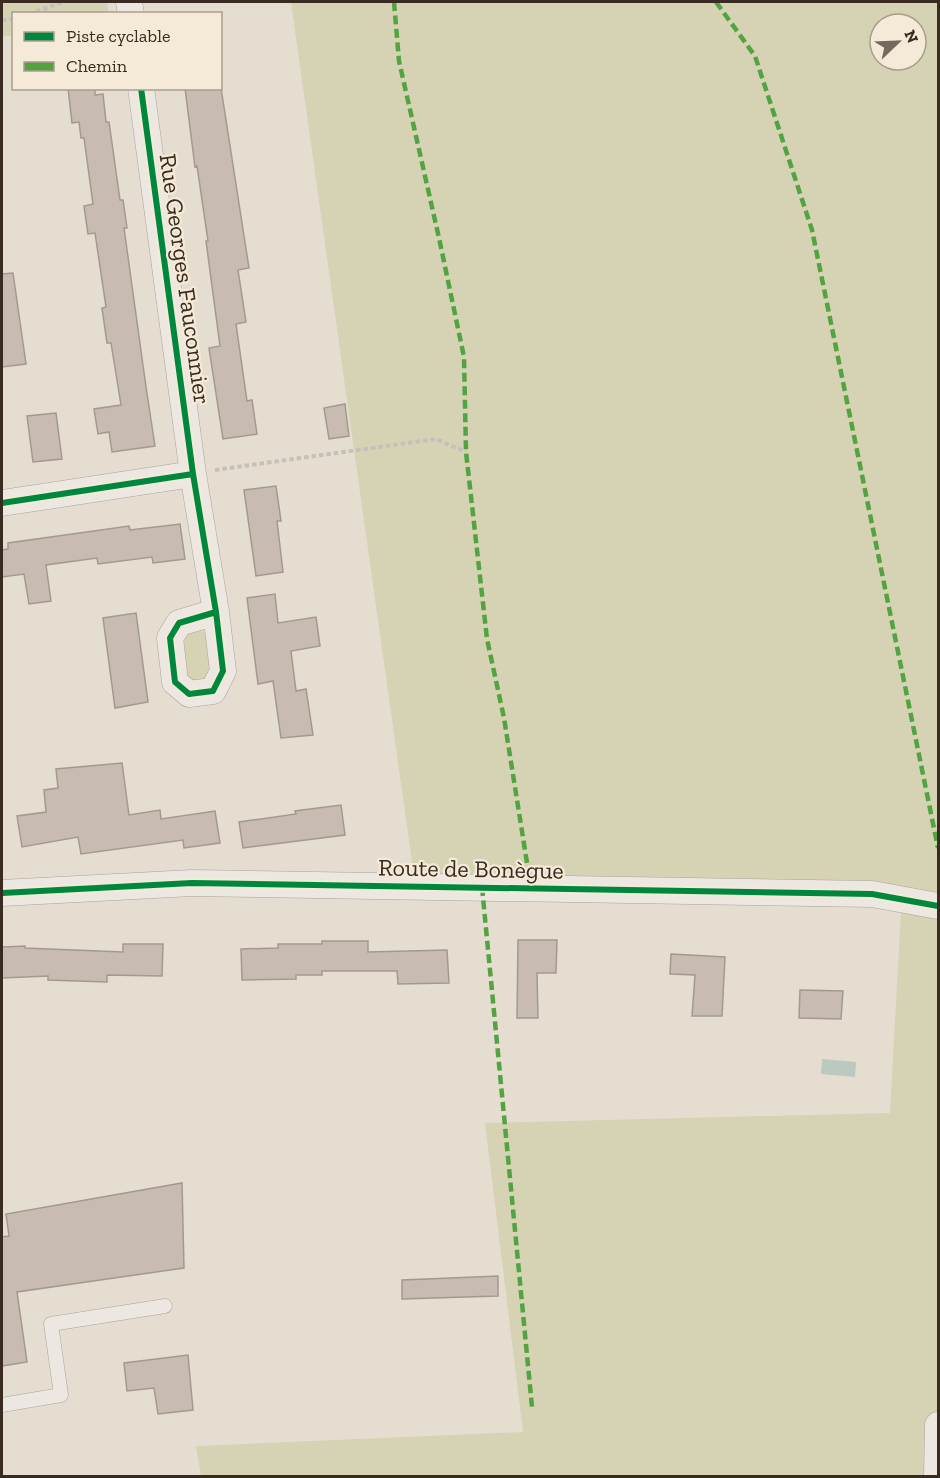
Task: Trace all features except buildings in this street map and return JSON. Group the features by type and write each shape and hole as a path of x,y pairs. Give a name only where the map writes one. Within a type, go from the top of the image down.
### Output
{"street":[{"name":"Rue Georges Fauconnier","path":"141,90 194,474 216,612"},
{"path":"2,503 194,474"},
{"name":"Route de Bonègue","path":"2,893 192,883 872,894 939,906"},
{"path":"937,1476 939,1425"}],"lane":[{"path":"2,1405 61,1395 51,1324 165,1306"}],"path":[{"path":"35,12 63,2"},
{"path":"194,474 435,439 466,452"}],"shaded area":[{"path":"2,2 107,2 108,12 12,12 12,35 2,37"},
{"path":"291,2 938,2 938,1476 201,1476 196,1446 523,1432 485,1123 890,1113 902,893 415,883"},
{"path":"196,627 206,633 212,669 208,678 196,682 187,681 178,638"},
{"path":"822,1059 856,1062 855,1077 821,1074"}],"marked path":[{"path":"394,2 399,61 464,357 466,452 487,639 504,718 531,888"},
{"path":"716,2 755,56 812,230 938,848"},
{"path":"482,887 532,1407"}],"cycle path":[{"path":"2,503 193,474 141,90"},
{"path":"193,474 216,612 223,671 213,691 189,694 175,682 170,638 179,623 216,612"},
{"path":"2,893 192,883 872,894 938,906"}]}
